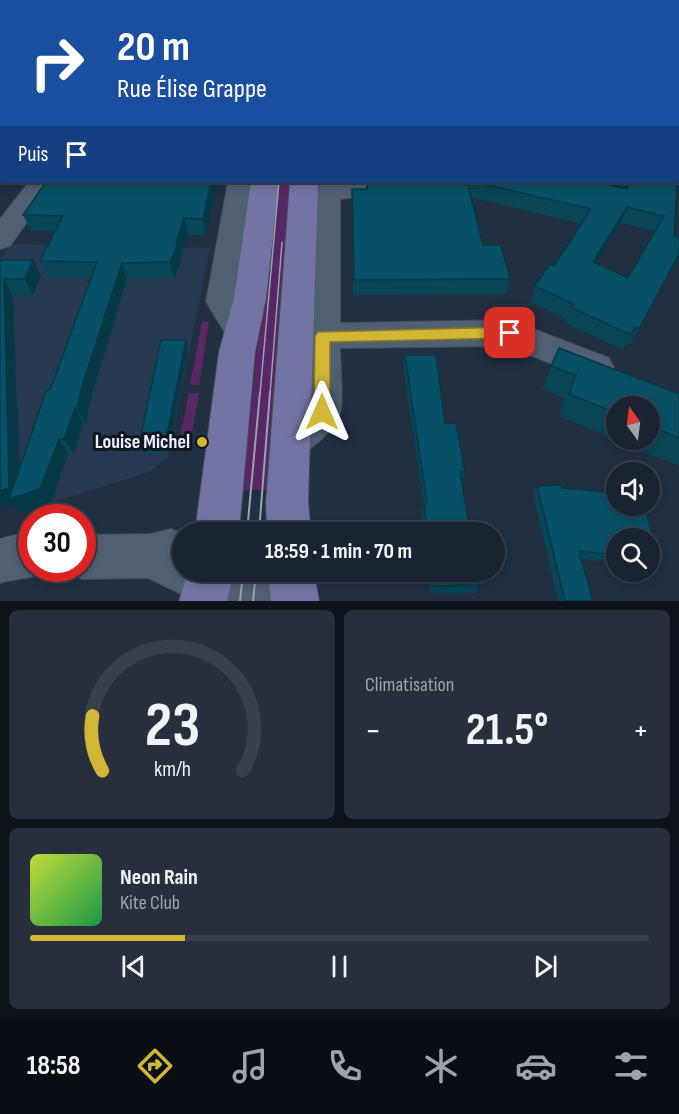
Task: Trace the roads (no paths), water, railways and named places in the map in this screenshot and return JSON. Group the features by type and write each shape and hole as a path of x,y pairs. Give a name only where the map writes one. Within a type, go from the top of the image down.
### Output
{"main road":[{"path":"218,522 241,330 250,298 265,183"},
{"path":"288,522 290,443 319,185"}],"street":[{"path":"0,239 41,183"},
{"path":"241,183 222,303 241,330"},
{"path":"290,443 322,412 323,336 319,185 396,183"},
{"path":"323,336 510,333 626,380"},
{"path":"0,561 18,559"},
{"path":"96,559 172,569"},
{"path":"259,582 293,587"}],"tram line":[{"path":"260,394 279,183"},
{"path":"270,394 282,242"},
{"path":"248,522 260,392"},
{"path":"260,522 270,392"},
{"path":"240,601 242,582"},
{"path":"253,601 255,582"}],"place":[{"name":"Louise Michel","path":"202,442"}]}
